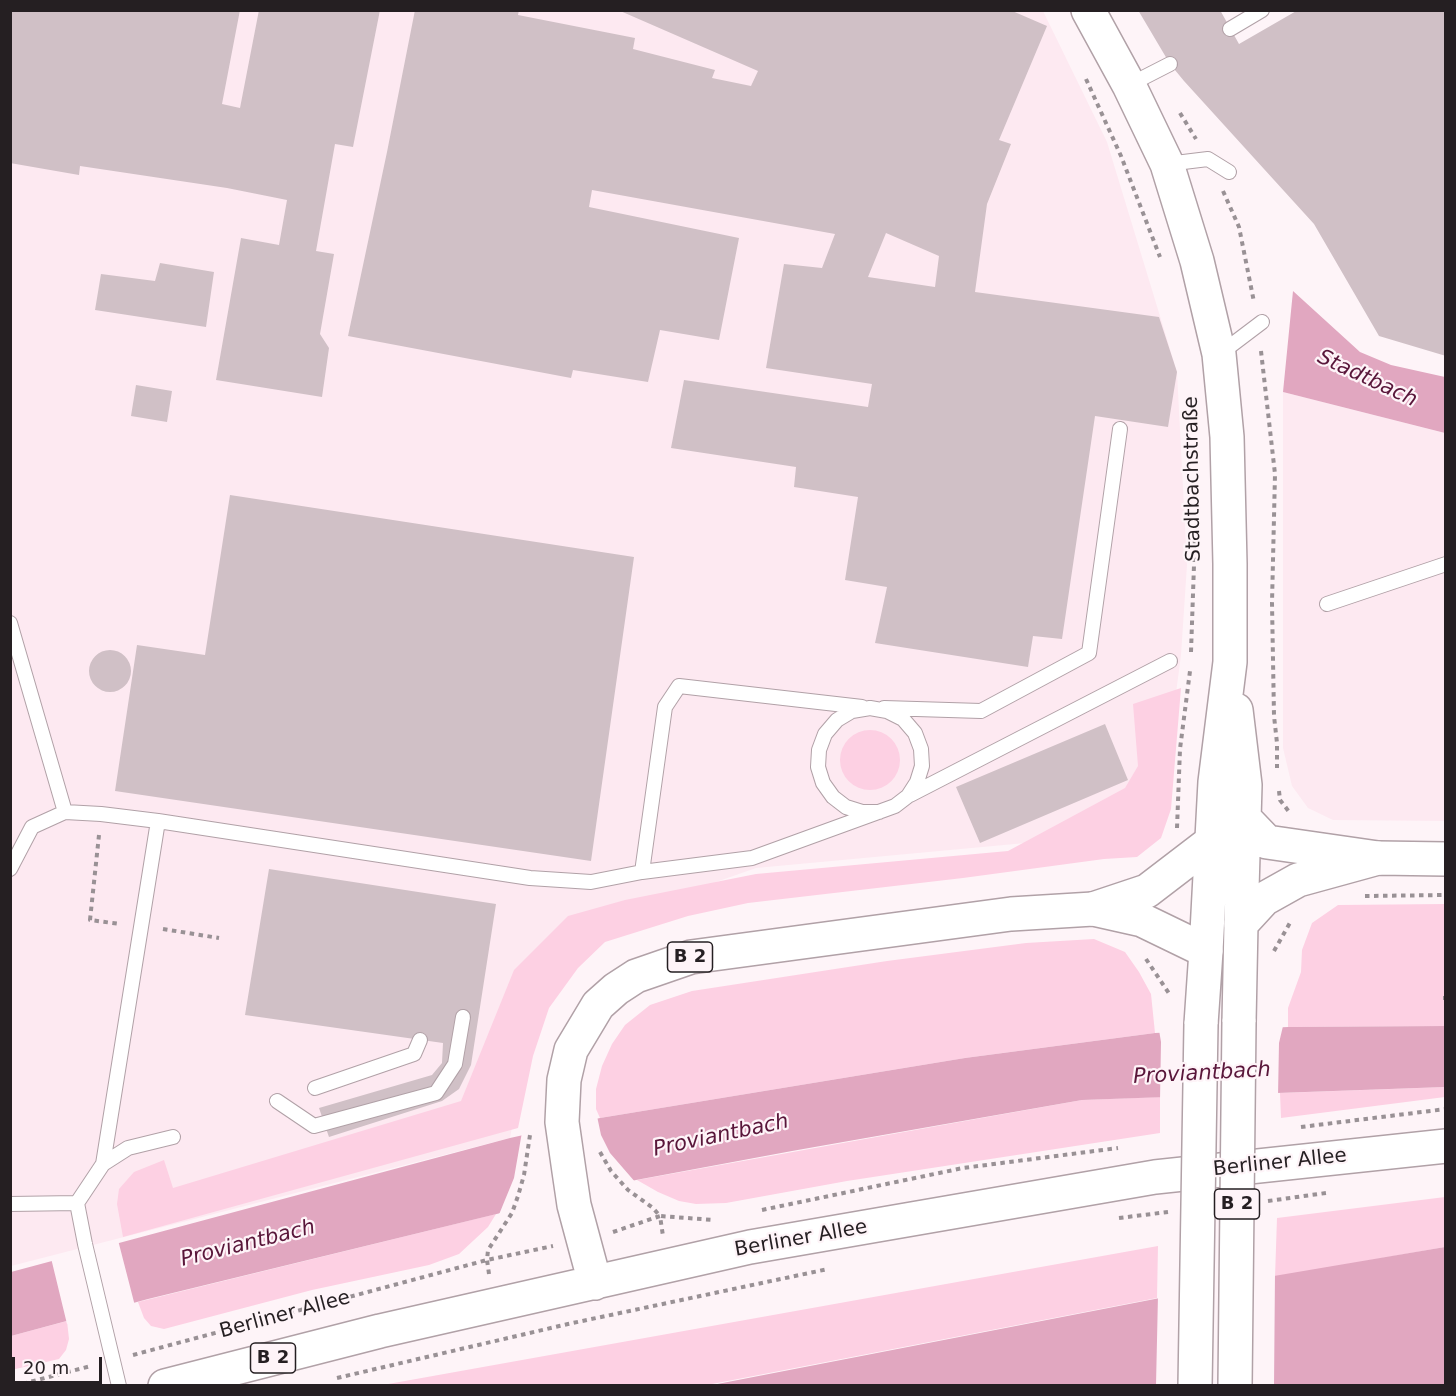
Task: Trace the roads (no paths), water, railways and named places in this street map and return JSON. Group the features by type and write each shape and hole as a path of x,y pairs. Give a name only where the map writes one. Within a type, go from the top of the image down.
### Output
{"main road":[{"name":"Stadtbachstraße","path":"1088,10 1129,85 1167,164 1197,261 1219,354 1227,437 1230,662 1245,785 1241,924"},
{"name":"Stadtbachstraße","path":"1206,951 1215,782 1230,662"},
{"path":"1243,817 1267,842 1378,858 1446,859"},
{"path":"1093,909 1147,891 1211,842"},
{"path":"1241,924 1264,899 1286,885 1378,858"},
{"name":"B 2","path":"595,1283 574,1205 562,1122 564,1080 571,1050 598,1005 616,989 636,976 691,957 988,916 1093,909 1142,920 1206,951 1201,1024 1195,1386"},
{"name":"B 2","path":"1235,1386 1241,924"},
{"name":"Berliner Allee","path":"165,1386 380,1331 750,1247 1155,1177 1446,1146"}],"lane":[{"path":"1230,29 1262,10"},
{"path":"1129,85 1170,64"},
{"path":"1167,164 1208,159 1229,172"},
{"path":"1219,354 1262,322"},
{"path":"879,812 862,812 846,807 833,797 823,783 818,767 819,750 825,734 837,720 852,711 870,708 981,711 1089,653 1120,429"},
{"path":"1327,604 1446,564"},
{"path":"10,623 65,812"},
{"path":"10,869 32,826 65,812 158,820 531,878 591,882 642,872 752,858 895,806 908,796 1170,661"},
{"path":"642,872 665,707 680,686 887,711 903,719 915,733 921,749 922,766 917,782 908,796"},
{"path":"103,1164 158,820"},
{"path":"277,1101 314,1126 436,1093 455,1064 463,1017"},
{"path":"315,1088 414,1054 420,1040"},
{"path":"120,1386 102,1318 77,1203 103,1164 128,1148 173,1137"},
{"path":"10,1204 77,1203"}],"water":[{"name":"Stadtbach","path":"1293,291 1360,352 1391,365 1445,377 1445,433 1283,392"},
{"name":"Proviantbach","path":"1445,1026 1445,1087 1082,1100 636,1180 148,1299 11,1336 11,1272 510,1138 600,1118 965,1058 1155,1033 1288,1027"},
{"path":"1445,1247 1445,1385 707,1386 1268,1277"}]}
